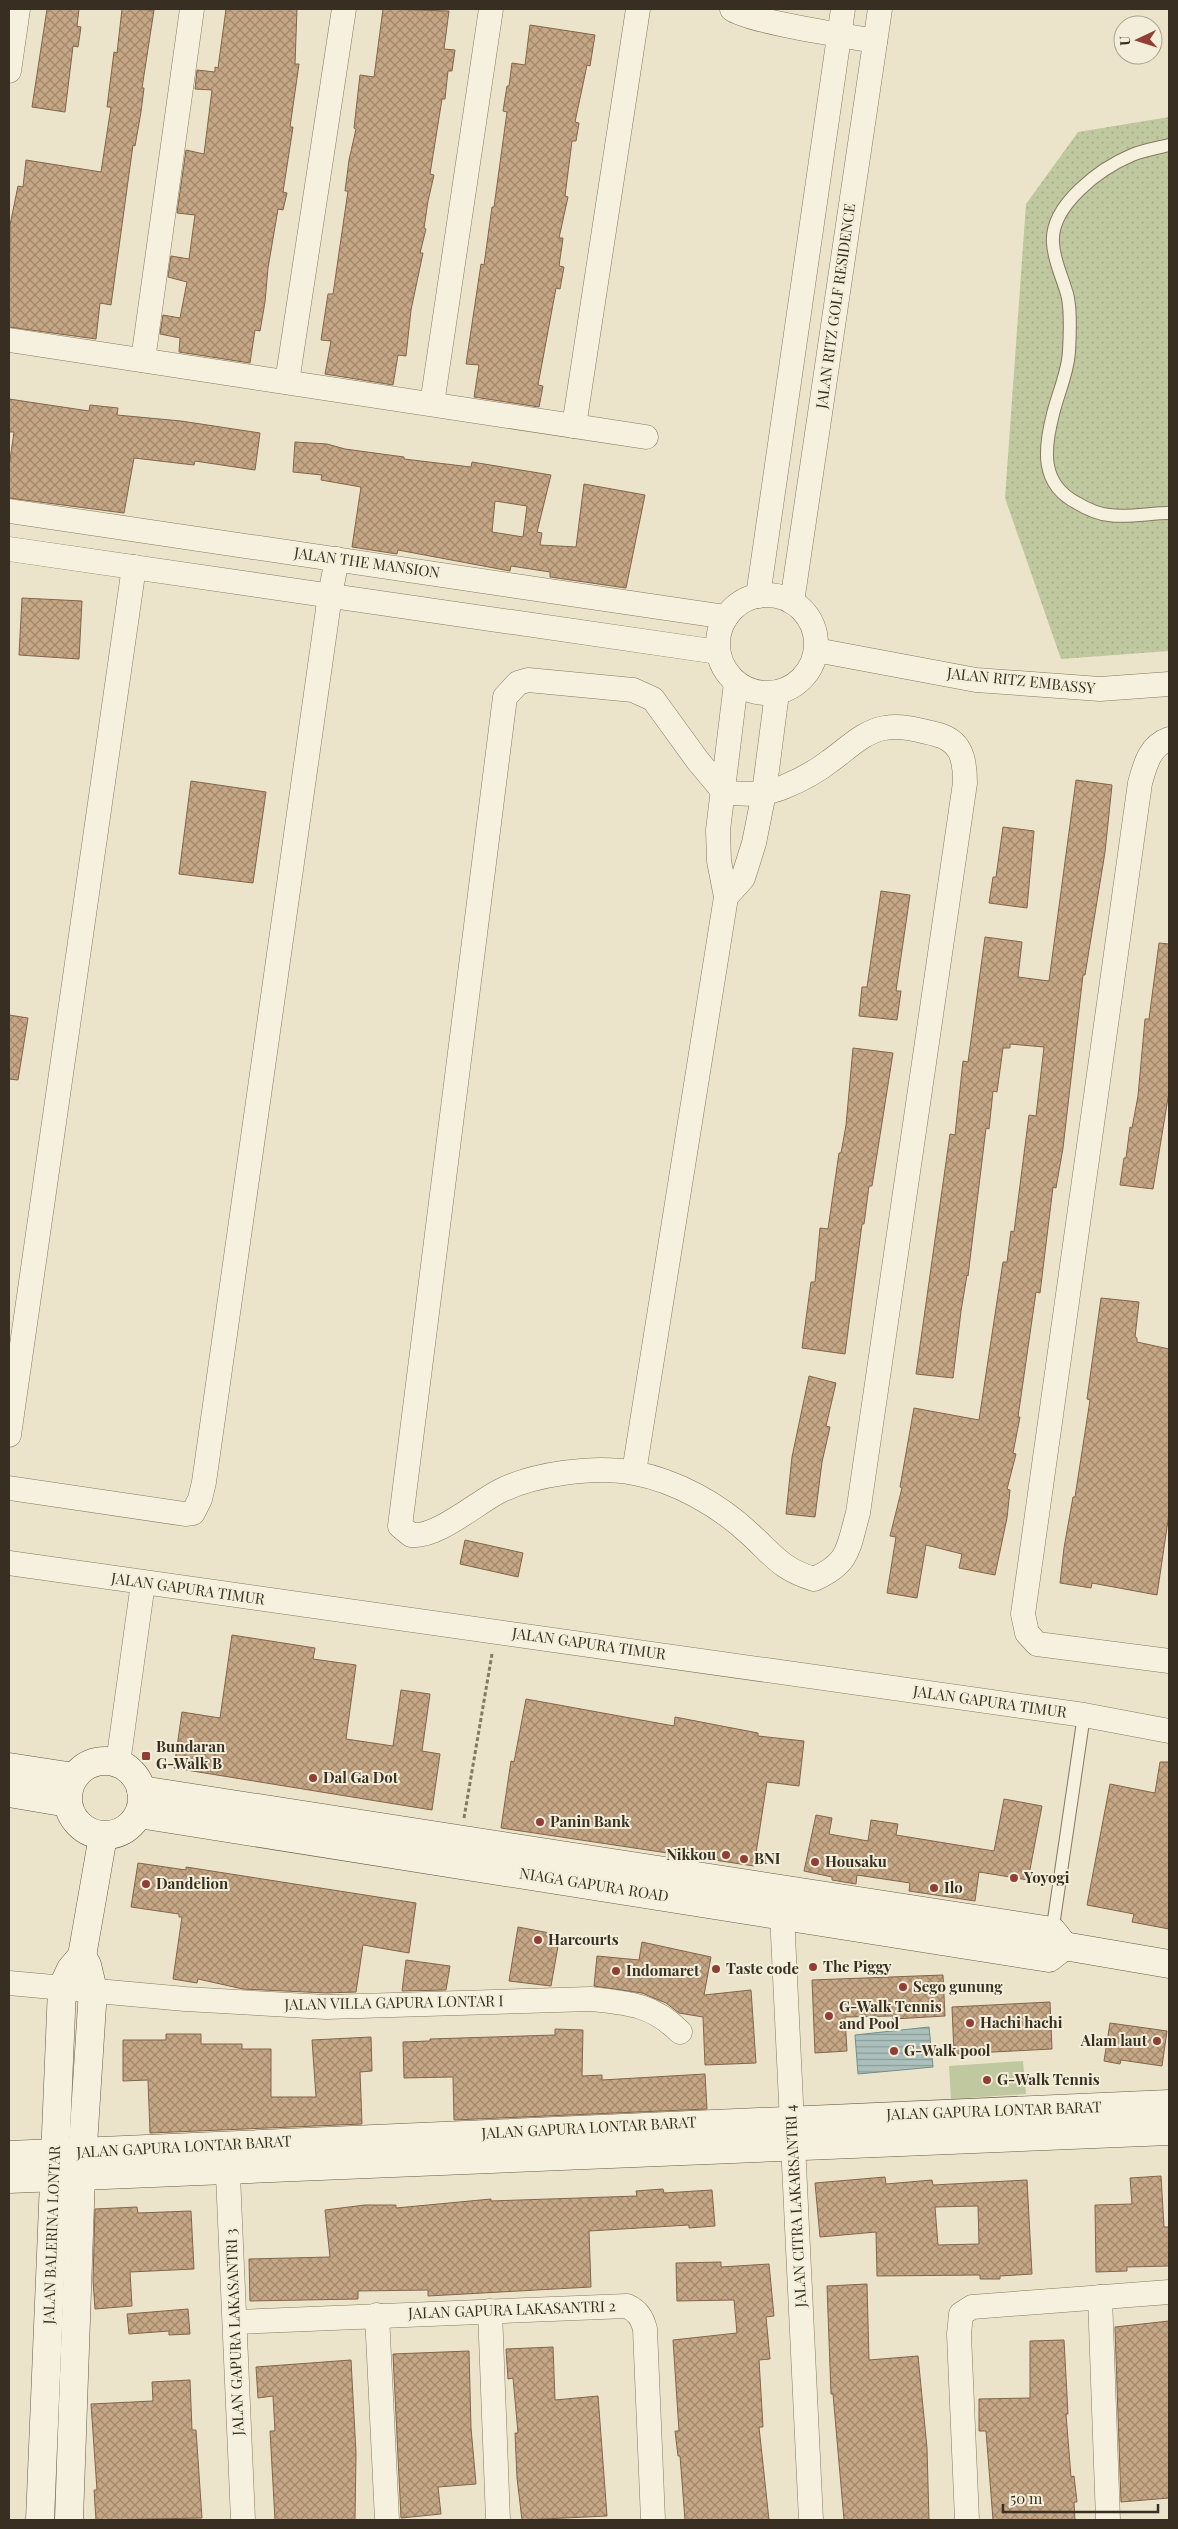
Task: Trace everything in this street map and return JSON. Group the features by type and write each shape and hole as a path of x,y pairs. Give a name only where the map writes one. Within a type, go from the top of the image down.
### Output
{"street":[{"path":"9,71 18,9"},
{"path":"143,360 192,9"},
{"path":"288,382 344,9"},
{"path":"432,404 491,9"},
{"path":"574,426 638,9"},
{"path":"732,9 739,14 875,41"},
{"path":"758,596 843,9"},
{"name":"JALAN RITZ GOLF RESIDENCE","path":"792,602 880,9"},
{"path":"9,340 646,436"},
{"name":"JALAN THE MANSION","path":"9,511 726,617"},
{"path":"9,548 718,652"},
{"path":"9,1488 185,1514 192,1513 200,1499 204,1482 330,595 337,559"},
{"path":"9,1435 134,567"},
{"path":"758,596 782,597 792,602 803,611 811,622 815,636 816,650 812,664 803,678 791,687 777,693 749,690 736,683 722,664 718,652 719,633 726,617 740,603 758,596"},
{"name":"JALAN RITZ EMBASSY","path":"816,650 976,680 1100,689 1169,684"},
{"path":"528,680 633,690 644,693 660,707 698,761 724,792 739,794 764,793 807,777 854,742 885,728 911,728 939,735 955,743 963,756 964,783 858,1513 843,1559 833,1571 814,1579 797,1574 776,1562 750,1534 707,1501 680,1487 634,1472 573,1471 535,1478 500,1491 429,1534 411,1535 400,1526 505,697 518,683 528,680"},
{"path":"634,1472 726,897 721,878 718,830 736,683"},
{"path":"726,897 743,878 754,843 764,793 777,693"},
{"path":"1169,739 1156,747 1147,758 1140,784 1023,1614 1027,1634 1038,1644 1169,1661"},
{"name":"JALAN GAPURA TIMUR","path":"9,1563 1084,1715 1169,1731"},
{"path":"118,1763 143,1582"},
{"path":"106,1761 118,1763 137,1778 140,1802 124,1830 103,1836 91,1833 80,1826 72,1815 71,1790 83,1768 93,1762 106,1761"},
{"path":"9,1767 71,1790"},
{"path":"9,1793 71,1790"},
{"name":"NIAGA GAPURA ROAD","path":"140,1802 460,1839 784,1903"},
{"name":"NIAGA GAPURA ROAD","path":"140,1802 1169,1964"},
{"name":"JALAN BALERINA LONTAR","path":"40,2520 62,1988 71,1969 82,1956 103,1836"},
{"name":"JALAN CITRA LAKARSANTRI 4","path":"784,1903 793,2147 811,2520"},
{"name":"JALAN BALERINA LONTAR","path":"69,2520 82,2164 93,1990 87,1965 82,1956"},
{"name":"JALAN VILLA GAPURA LONTAR I","path":"9,1983 212,2001 326,2007 590,1999 625,2002 657,2012 680,2032"},
{"name":"JALAN GAPURA LONTAR BARAT","path":"9,2155 55,2165 82,2164 228,2157 792,2119 1169,2104"},
{"name":"JALAN GAPURA LONTAR BARAT","path":"228,2157 793,2147 1169,2131"},
{"name":"JALAN GAPURA LAKASANTRI 3","path":"228,2157 243,2520"},
{"name":"JALAN GAPURA LONTAR BARAT","path":"9,2179 55,2165"},
{"path":"967,2520 959,2334 961,2314 972,2307 1169,2292"},
{"path":"1100,2297 1108,2520"},
{"name":"JALAN GAPURA LAKASANTRI 2","path":"235,2322 627,2306 638,2314 645,2329 653,2520"},
{"path":"490,2311 498,2520"},
{"path":"377,2315 387,2520"}],"lane":[{"path":"1169,145 1134,154 1106,168 1086,185 1061,212 1054,227 1053,243 1058,268 1068,299 1070,335 1068,360 1052,414 1046,454 1052,482 1065,497 1089,510 1109,516 1169,513"},
{"path":"1055,1945 1084,1715"}],"path":[{"path":"460,1839 496,1631"}],"green space":[{"path":"1169,117 1169,651 1061,659 1005,498 1026,204 1078,132"},
{"name":"G-Walk Tennis","path":"1023,2061 1026,2094 951,2099 949,2066"}],"shaded area":[{"name":"G-Walk pool","path":"929,2027 933,2067 858,2074 855,2035"}],"building":[{"path":"47,9 79,9 77,26 81,27 78,47 73,46 65,112 32,107"},
{"path":"122,9 154,10 142,88 144,88 141,112 135,146 133,145 111,305 100,303 96,339 9,327 10,225 18,186 23,187 26,160 101,172 111,107 107,107 114,52 117,53"},
{"path":"226,9 297,9 295,64 299,64 290,127 293,127 283,192 287,193 283,210 278,209 260,331 255,330 250,363 179,352 180,338 160,334 163,315 180,318 187,282 168,277 171,256 189,259 195,215 177,213 186,150 204,154 212,90 195,89 197,70 215,72 215,67 218,68"},
{"path":"383,9 449,11 444,49 455,50 452,71 448,71 445,99 442,99 430,174 434,175 424,228 426,229 420,253 423,253 411,310 406,356 398,355 393,385 325,374 331,341 321,340 328,294 333,294 348,191 345,191 349,160 356,129 354,128 360,75 374,77"},
{"path":"530,25 595,35 590,66 587,65 575,122 579,123 576,141 572,141 565,196 568,197 559,238 563,238 559,266 564,267 560,289 556,288 538,385 543,386 539,407 474,397 479,365 466,364 481,264 484,265 492,207 494,207 507,112 503,111 507,86 509,86 512,63 525,65"},
{"path":"9,399 89,411 90,405 118,408 117,415 181,421 260,433 255,470 195,461 194,465 134,458 124,513 9,498 9,467 14,432 9,432"},
{"path":"295,442 327,444 345,449 404,457 404,459 471,467 472,462 551,475 537,532 542,533 540,545 576,547 584,484 645,495 626,588 550,577 550,572 511,566 510,571 398,550 397,554 352,547 361,487 321,480 322,475 293,472","holes":["495,501 527,506 523,537 492,532"]},
{"path":"22,598 82,601 79,659 19,655"},
{"path":"1076,780 1112,785 1105,852 1085,975 1083,975 1063,1148 1056,1188 1053,1187 1040,1293 1036,1292 1018,1417 1020,1417 1013,1453 1016,1454 1007,1489 1010,1490 1007,1518 995,1575 959,1568 962,1554 926,1545 917,1598 887,1593 896,1537 890,1536 902,1488 900,1487 914,1408 979,1420 1003,1262 1007,1262 1011,1231 1014,1232 1029,1115 1036,1116 1044,1047 1010,1044 1010,1048 1003,1048 997,1092 993,1091 989,1129 986,1128 968,1276 961,1311 953,1378 916,1374 950,1134 955,1135 963,1061 968,1062 985,937 1022,942 1018,977 1049,981"},
{"path":"191,781 266,792 253,883 179,874"},
{"path":"1003,827 1034,831 1027,908 989,903 993,877 996,877"},
{"path":"881,891 910,895 896,991 901,991 897,1020 859,1016 862,987 867,987"},
{"path":"1159,943 1169,944 1169,1092 1153,1189 1120,1185 1130,1127 1132,1128 1138,1096 1145,1019 1149,1019"},
{"path":"9,1015 28,1018 18,1080 9,1079"},
{"path":"853,1048 893,1053 872,1186 869,1186 864,1224 862,1224 845,1354 802,1348 811,1282 815,1282 820,1228 828,1229 839,1153 841,1153 846,1125"},
{"path":"1101,1298 1139,1302 1135,1337 1137,1342 1169,1349 1169,1514 1157,1595 1092,1583 1091,1588 1060,1583 1064,1548 1073,1497 1075,1497 1090,1400 1087,1399"},
{"path":"809,1376 836,1383 826,1426 830,1427 822,1462 815,1517 786,1514 792,1457"},
{"path":"465,1540 523,1553 518,1577 460,1564"},
{"path":"232,1635 315,1648 313,1659 356,1665 346,1739 393,1746 401,1690 430,1694 422,1751 440,1754 432,1810 174,1768 182,1712 220,1718"},
{"path":"526,1699 674,1726 675,1717 758,1733 758,1736 804,1741 799,1786 767,1782 754,1866 501,1828 511,1761 514,1762"},
{"path":"1160,1762 1169,1762 1169,1929 1132,1922 1134,1914 1087,1905 1110,1784 1155,1793"},
{"path":"1004,1799 1042,1806 1028,1880 979,1872 975,1901 909,1891 910,1883 857,1875 856,1884 832,1880 832,1877 804,1871 816,1815 832,1818 829,1834 868,1841 871,1820 898,1824 896,1835 994,1851"},
{"path":"138,1863 186,1870 186,1867 416,1903 409,1953 363,1945 356,1992 326,1993 243,1989 198,1979 197,1983 173,1979 182,1917 179,1917 179,1914 131,1907"},
{"path":"518,1927 560,1935 551,1986 509,1981"},
{"path":"642,1942 711,1957 704,1995 751,1990 756,2063 705,2065 703,2017 679,2013 666,2003 642,1993 594,1986 597,1956 639,1960"},
{"path":"406,1960 450,1966 446,1990 402,1991"},
{"path":"943,1975 945,2016 893,2019 893,2016 845,2017 847,2051 815,2053 812,1980"},
{"path":"1050,2002 1052,2049 954,2054 952,2007"},
{"path":"1110,2023 1167,2031 1162,2066 1121,2060 1120,2064 1104,2061"},
{"path":"555,2029 583,2030 582,2076 602,2075 602,2080 705,2074 707,2109 454,2120 453,2077 404,2078 403,2042 430,2041 430,2039 555,2035"},
{"path":"166,2034 201,2034 201,2044 242,2044 242,2049 271,2049 271,2097 316,2097 312,2040 371,2037 372,2071 360,2072 362,2124 150,2133 148,2080 123,2081 123,2040 166,2040"},
{"path":"1161,2176 1164,2227 1169,2227 1169,2266 1127,2267 1127,2271 1096,2272 1095,2205 1132,2204 1130,2178"},
{"path":"885,2177 886,2184 932,2180 933,2185 1027,2180 1032,2274 1000,2276 1000,2279 980,2279 980,2275 877,2276 876,2232 820,2237 815,2183","holes":["978,2206 979,2244 938,2245 935,2207"]},
{"path":"663,2189 664,2193 712,2190 715,2226 689,2228 689,2225 589,2231 591,2287 428,2296 428,2290 358,2291 358,2299 250,2301 249,2259 330,2257 325,2210 365,2205 396,2205 396,2208 491,2199 491,2201 637,2196 636,2191"},
{"path":"137,2207 138,2213 191,2211 194,2269 130,2272 132,2306 95,2309 93,2280 95,2209"},
{"path":"721,2262 721,2267 769,2264 774,2316 766,2317 770,2359 759,2360 763,2427 759,2427 769,2520 685,2520 680,2456 678,2456 675,2431 679,2431 673,2340 737,2333 734,2300 677,2301 676,2263"},
{"path":"867,2284 869,2360 918,2356 927,2448 929,2520 844,2520 833,2394 831,2394 827,2286"},
{"path":"188,2309 190,2334 169,2335 169,2331 129,2334 127,2314"},
{"path":"1169,2321 1169,2498 1121,2502 1115,2327"},
{"path":"1064,2340 1068,2414 1066,2414 1071,2477 1074,2476 1077,2502 1074,2502 1075,2520 993,2520 986,2431 979,2431 979,2399 1030,2398 1030,2341"},
{"path":"553,2347 555,2400 598,2396 607,2516 522,2520 517,2478 515,2433 518,2433 513,2378 508,2379 506,2349"},
{"path":"469,2351 471,2428 476,2484 438,2487 441,2514 401,2518 393,2354"},
{"path":"351,2360 356,2453 355,2520 275,2520 270,2431 275,2431 273,2396 258,2398 256,2367"},
{"path":"190,2380 192,2430 196,2430 202,2518 96,2520 94,2490 97,2490 91,2404 153,2401 152,2382"}],"place":[{"name":"Bundaran G-Walk B","path":"146,1756"},
{"name":"Dal Ga Dot","path":"313,1778"},
{"name":"Panin Bank","path":"540,1822"},
{"name":"Nikkou","path":"726,1855"},
{"name":"BNI","path":"744,1859"},
{"name":"Housaku","path":"815,1862"},
{"name":"Yoyogi","path":"1014,1878"},
{"name":"Dandelion","path":"146,1884"},
{"name":"Ilo","path":"934,1888"},
{"name":"Harcourts","path":"538,1940"},
{"name":"The Piggy","path":"813,1967"},
{"name":"Taste code","path":"716,1969"},
{"name":"Indomaret","path":"616,1971"},
{"name":"Sego gunung","path":"903,1987"},
{"name":"G-Walk Tennis and Pool","path":"829,2016"},
{"name":"Hachi hachi","path":"970,2023"},
{"name":"Alam laut","path":"1157,2041"},
{"name":"G-Walk pool","path":"894,2051"},
{"name":"G-Walk Tennis","path":"987,2080"}]}
